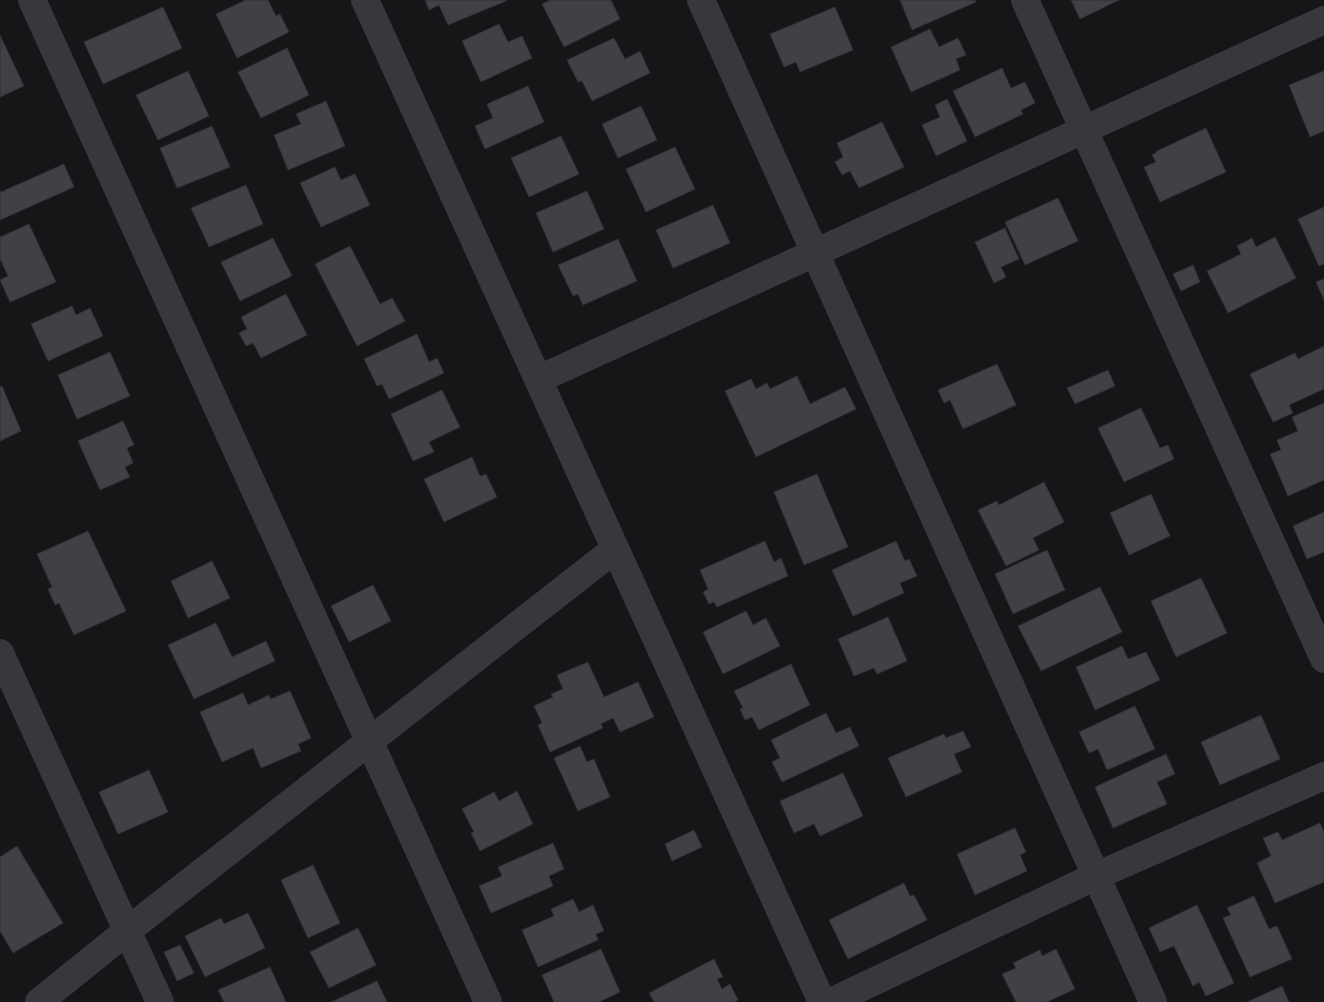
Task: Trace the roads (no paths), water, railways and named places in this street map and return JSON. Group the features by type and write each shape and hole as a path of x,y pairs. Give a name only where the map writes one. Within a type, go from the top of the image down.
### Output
{"street":[{"path":"32,0 488,1002"},
{"path":"366,0 539,379 614,549 822,1002"},
{"path":"701,0 1153,1002"},
{"path":"1025,0 1324,659"},
{"path":"539,379 1324,20"},
{"path":"39,1002 614,549"},
{"path":"0,653 160,1002"},
{"path":"831,1002 1096,876 1324,776"}]}
